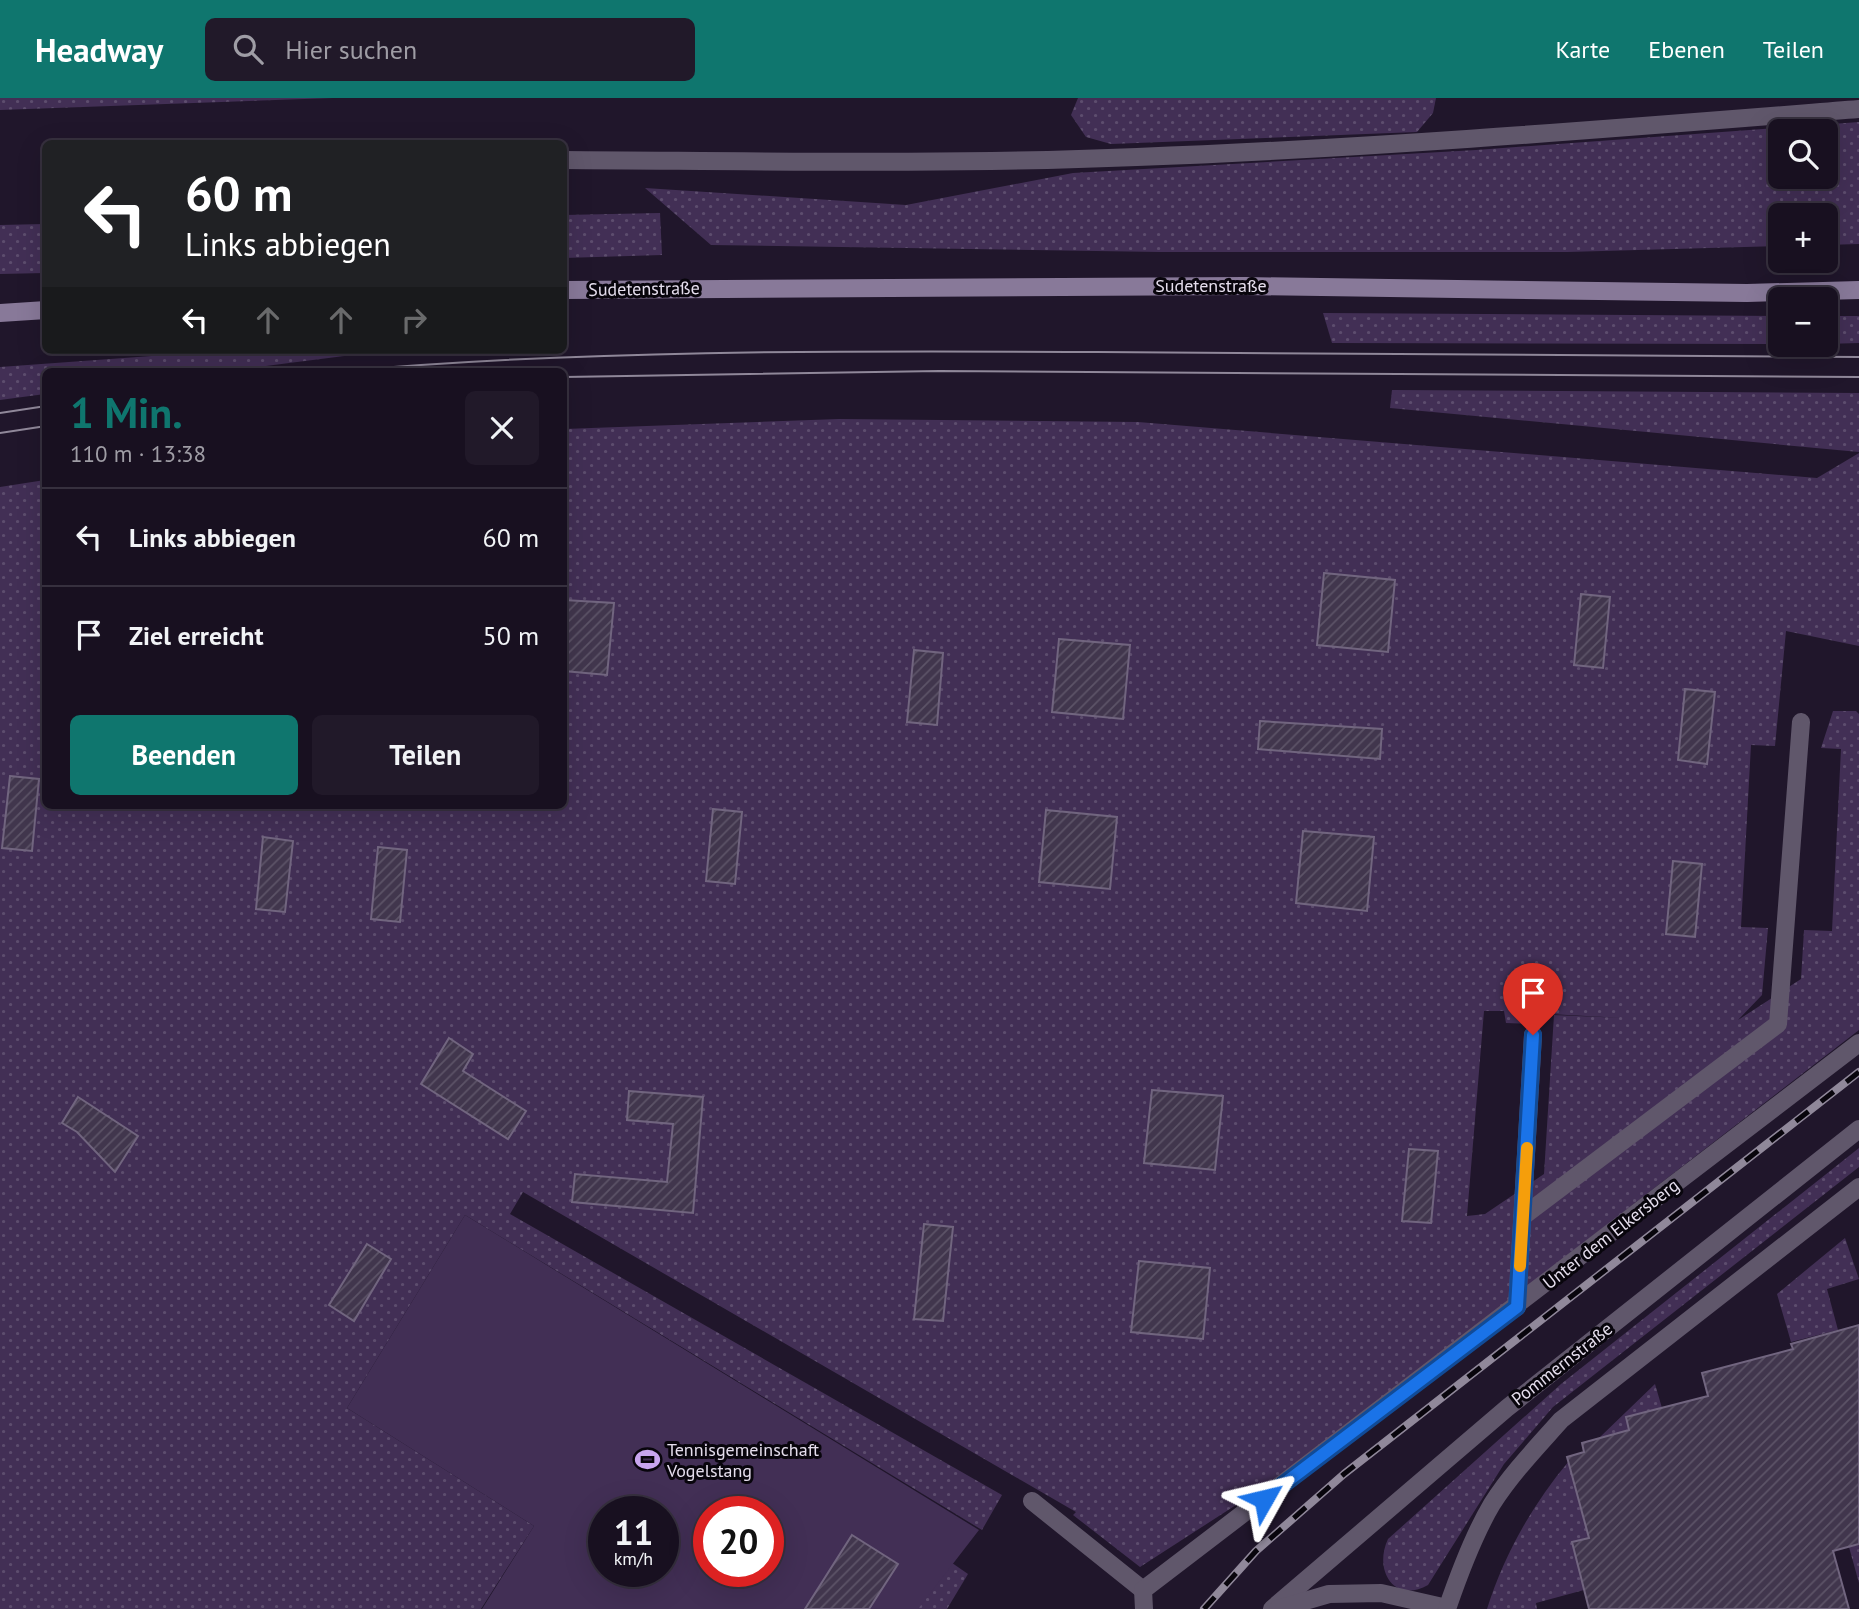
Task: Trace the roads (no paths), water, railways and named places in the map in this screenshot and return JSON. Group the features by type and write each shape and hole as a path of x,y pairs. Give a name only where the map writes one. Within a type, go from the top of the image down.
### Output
{"main road":[{"name":"Sudetenstraße","path":"567,290 1245,286 1747,293 1859,290"},
{"path":"0,313 42,310"}],"street":[{"path":"567,160 878,162 1136,157 1450,141 1859,109"},
{"path":"1522,1217 1778,1024 1801,722"},
{"path":"1517,1307 1533,1035"},
{"name":"Unter dem Elkersberg","path":"1143,1590 1517,1307 1859,1043"},
{"name":"Pommernstraße","path":"1272,1609 1507,1408 1859,1129"},
{"path":"1279,1609 1329,1594 1381,1594 1447,1609 1466,1558 1492,1504 1523,1462 1561,1420 1859,1187"},
{"path":"1032,1501 1143,1590 1144,1609"}],"tram line":[{"path":"384,368 627,355 815,352 1859,357"},
{"path":"567,377 939,371 1859,377"},
{"path":"0,413 42,407"},
{"path":"0,433 42,427"}],"railway":[{"path":"1204,1609 1256,1551 1344,1474 1859,1072"}],"place":[{"name":"Tennisgemeinschaft Vogelstang","path":"647,1460"}]}
